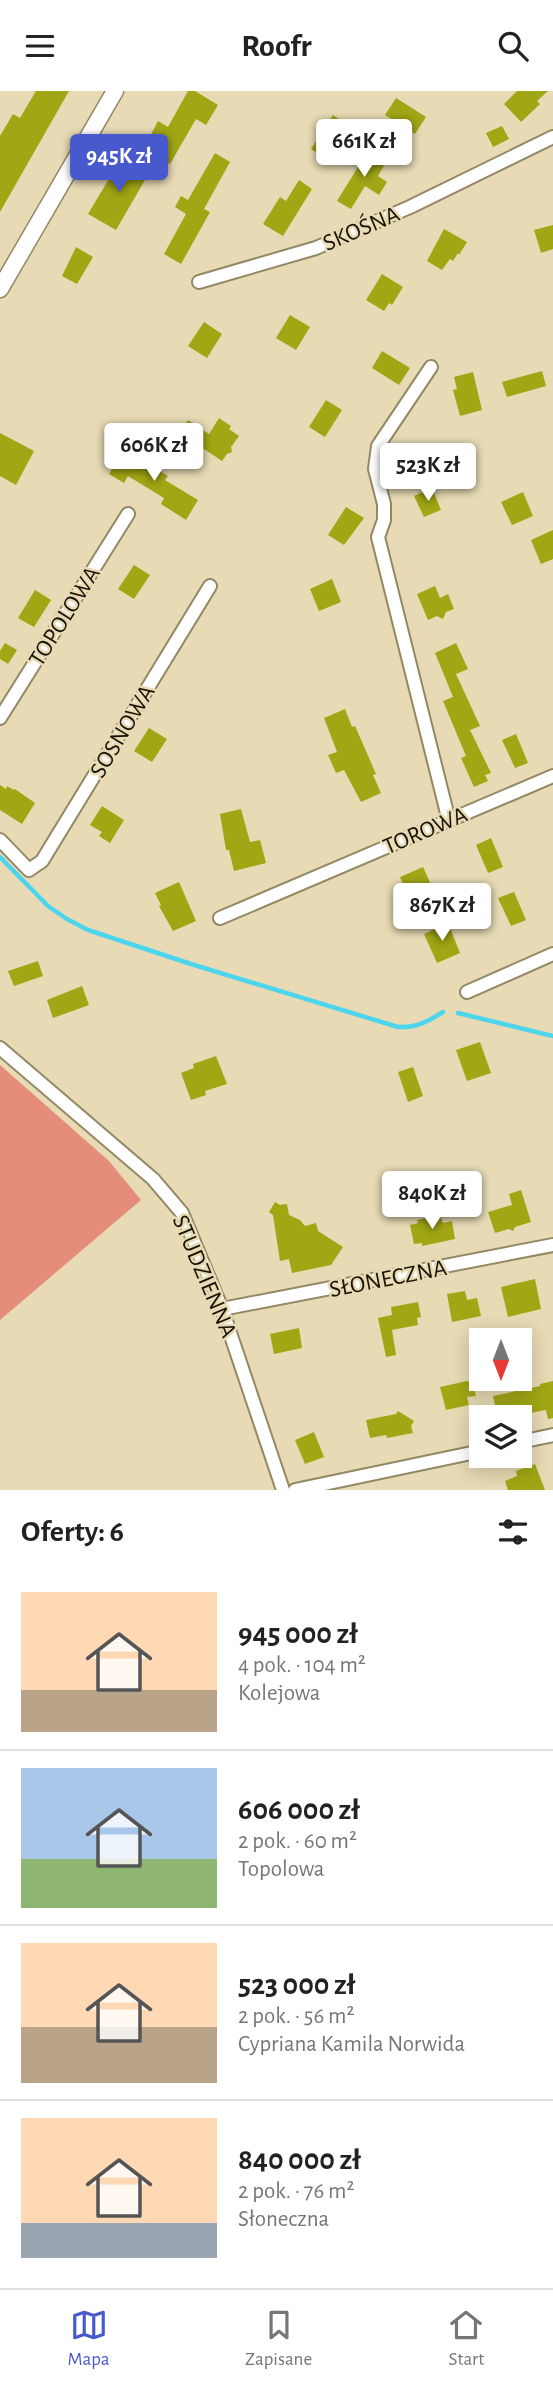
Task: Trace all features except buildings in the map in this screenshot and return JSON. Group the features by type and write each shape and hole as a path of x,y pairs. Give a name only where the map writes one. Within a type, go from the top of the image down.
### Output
{"street":[{"path":"0,289 113,92"},
{"name":"SKOŚNA","path":"199,282 316,248 410,207 553,137"},
{"path":"430,367 377,446 375,470 384,504 384,520 378,537 449,821"},
{"name":"TOPOLOWA","path":"0,718 128,514"},
{"name":"SOSNOWA","path":"0,840 29,870 42,861 210,586"},
{"name":"TOROWA","path":"220,918 553,776"},
{"path":"467,992 553,954"},
{"name":"STUDZIENNA","path":"0,1048 153,1179 182,1213 222,1309 284,1490"},
{"name":"SŁONECZNA","path":"222,1309 553,1245"},
{"path":"532,1440 553,1435"},
{"path":"295,1490 469,1454"}],"shaded area":[{"path":"0,1065 109,1161 141,1200 0,1320"}],"waterway":[{"path":"0,857 48,906 88,930 398,1027 421,1024 443,1012"},
{"path":"458,1013 553,1036"}]}
